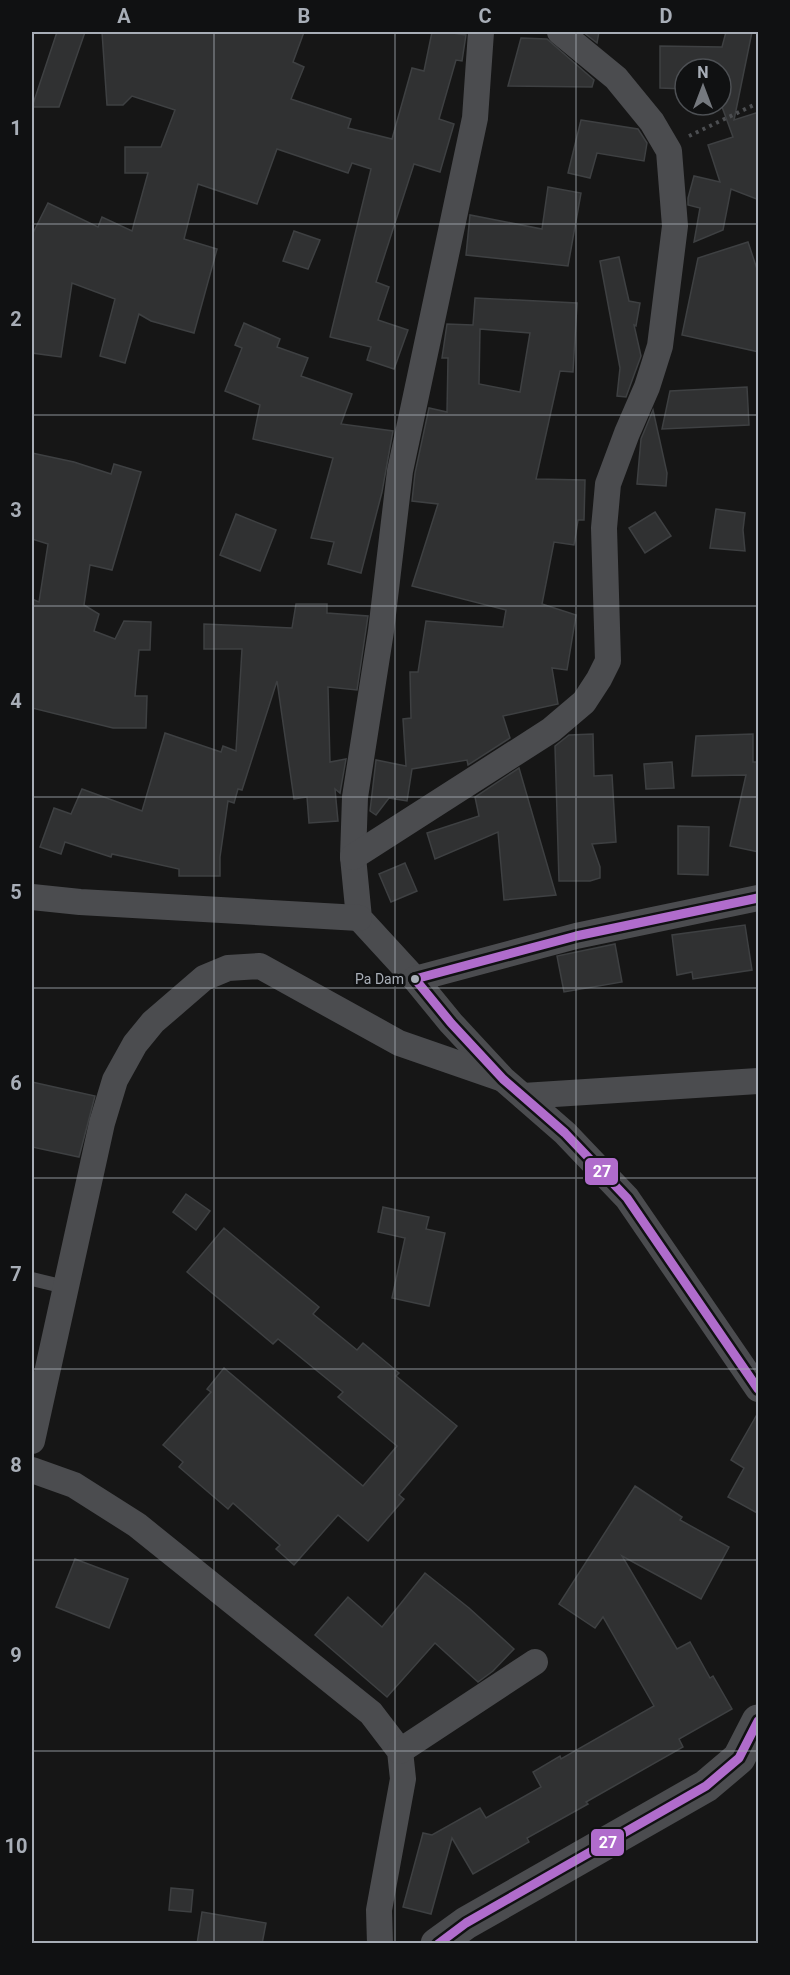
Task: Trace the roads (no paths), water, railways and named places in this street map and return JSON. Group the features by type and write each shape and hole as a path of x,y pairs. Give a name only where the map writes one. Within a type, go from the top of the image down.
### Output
{"street":[{"path":"481,32 475,118 400,471 381,631 355,797 353,856 359,918 503,1079 565,1133 627,1198 759,1389"},
{"path":"353,856 551,730 584,702 599,680 608,661 604,528 608,483 647,387 660,346 675,226 669,151 652,122 616,78 560,32"},
{"path":"32,897 80,902 359,918"},
{"path":"415,979 576,936 759,898"},
{"path":"32,1441 102,1123 115,1080 135,1044 153,1022 204,978 228,968 260,966 399,1043 503,1079"},
{"path":"523,1096 759,1081"},
{"path":"32,1470 74,1485 137,1525 371,1713 400,1751 404,1779 379,1910 380,1944"},
{"path":"400,1751 535,1662"},
{"path":"437,1944 466,1923 706,1786 739,1758 759,1721"}],"lane":[{"path":"32,1279 65,1287"}],"place":[{"name":"Pa Dam","path":"415,979"}]}
